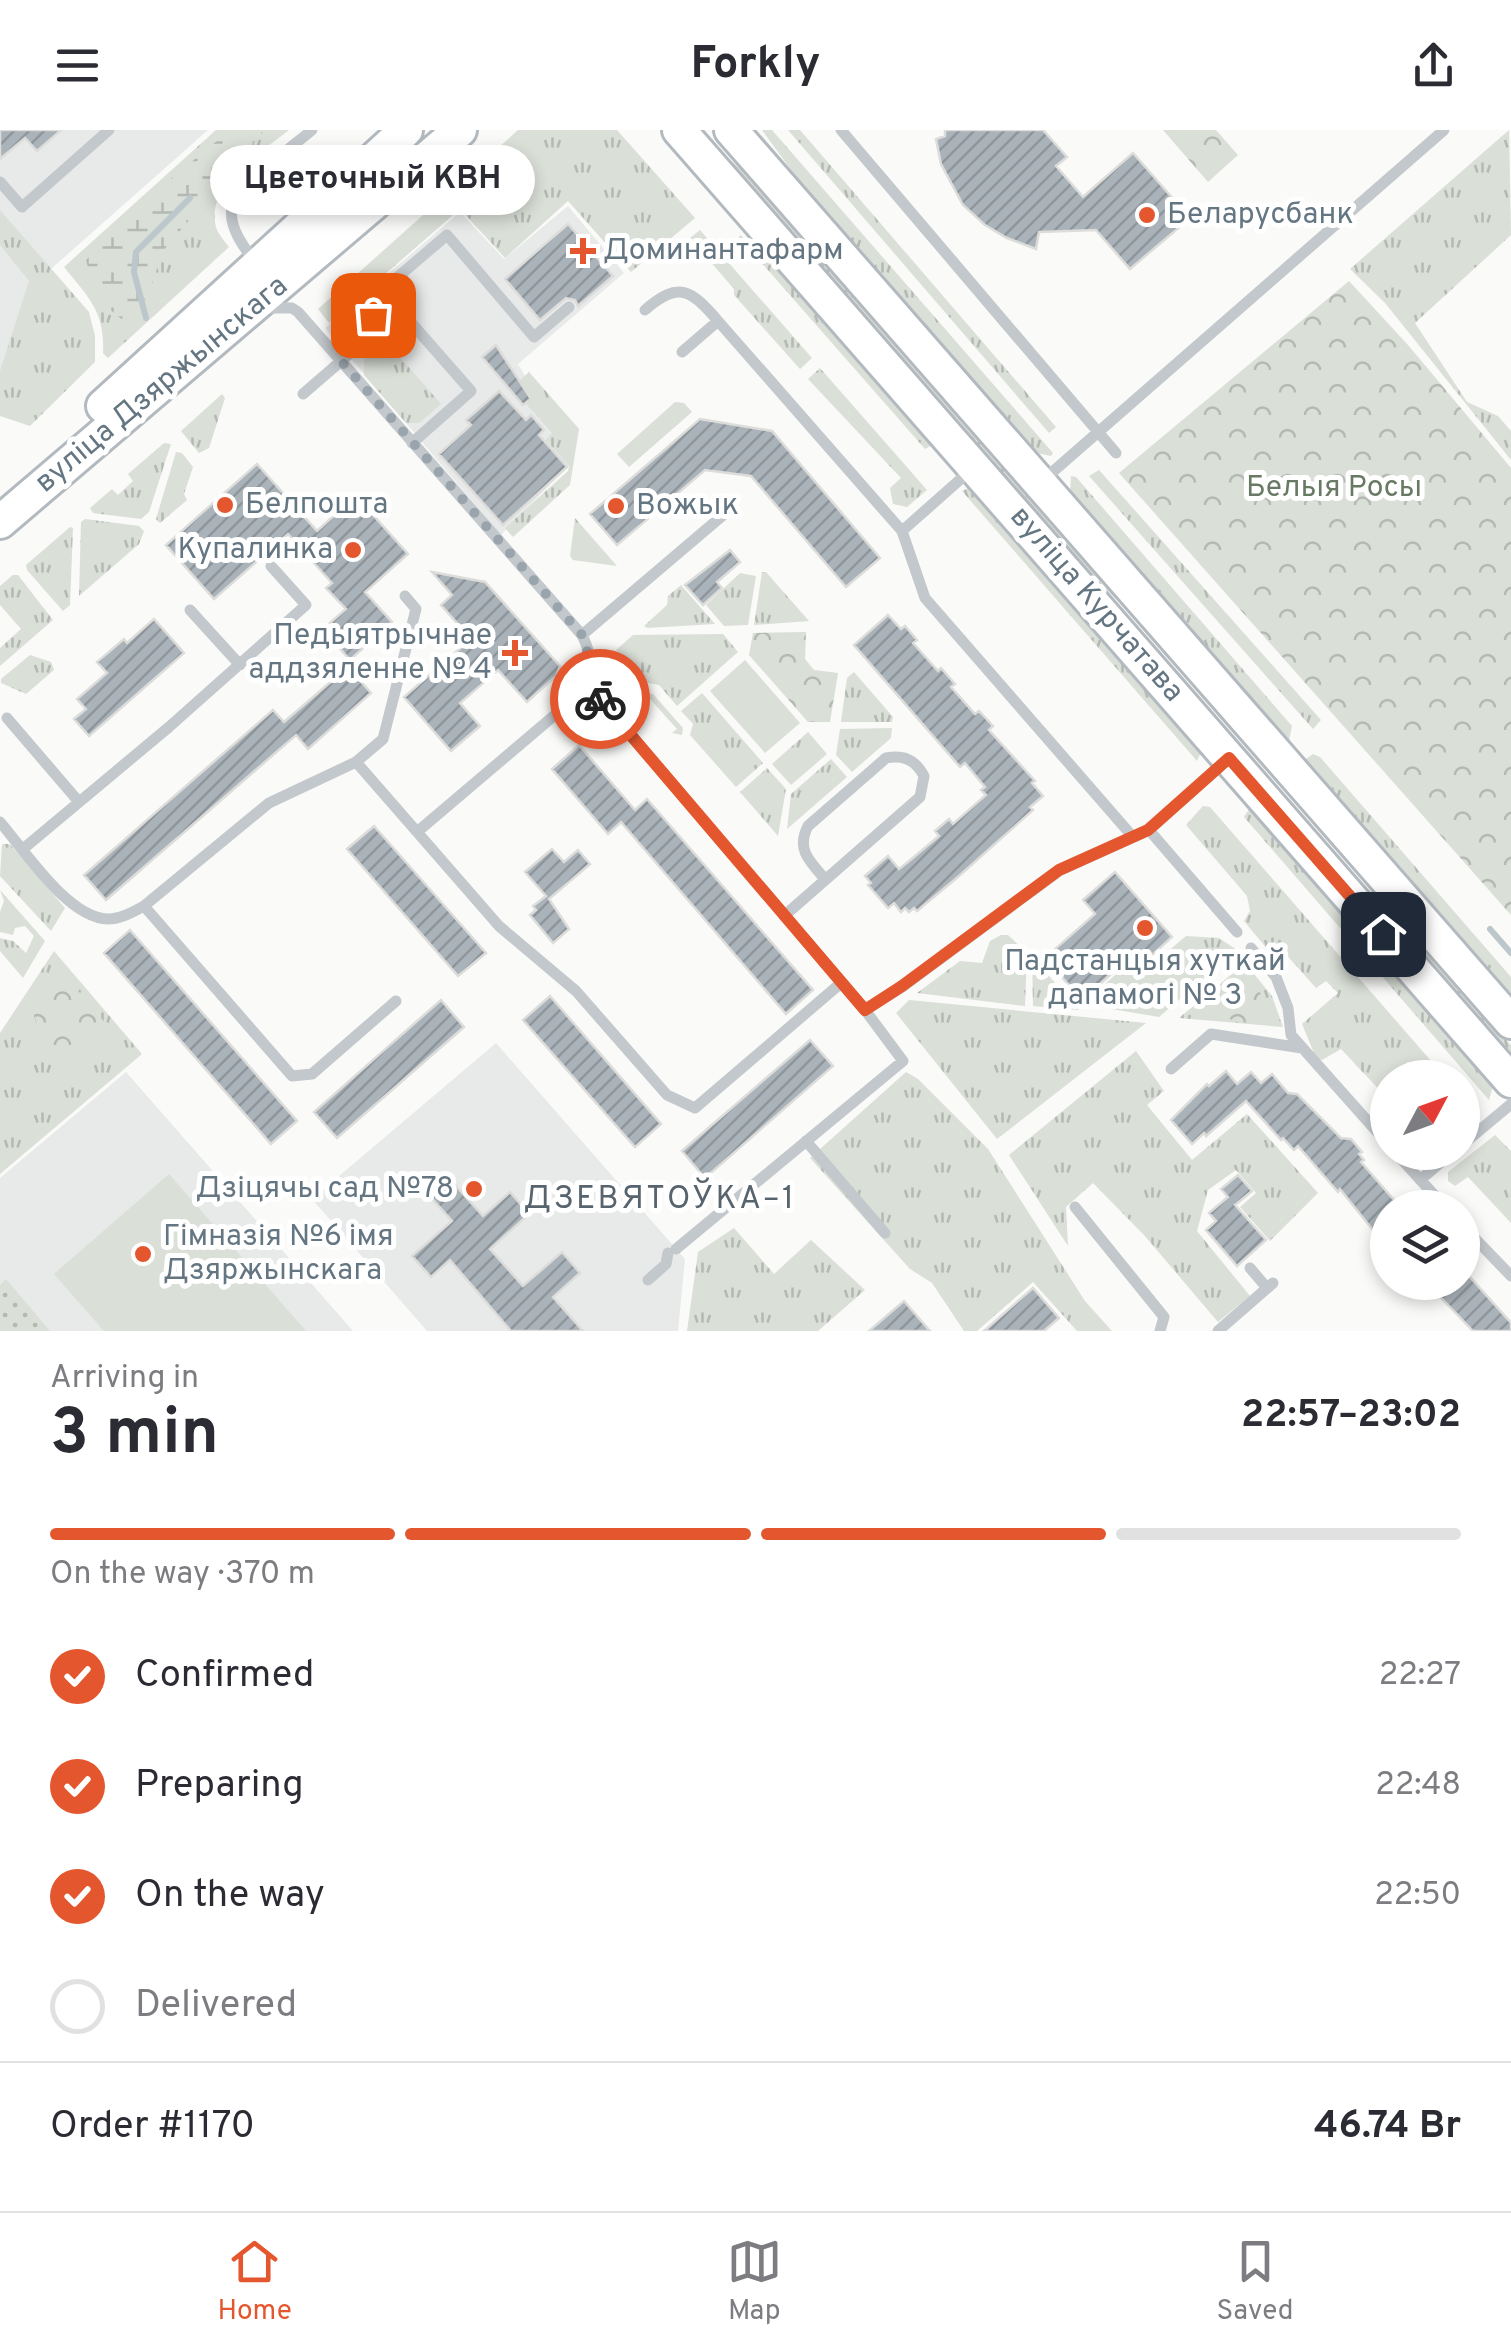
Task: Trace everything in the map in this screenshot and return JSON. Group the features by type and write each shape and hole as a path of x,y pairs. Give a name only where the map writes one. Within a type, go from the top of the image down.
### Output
{"main road":[{"name":"вуліца Дзяржынскага","path":"0,499 406,130"},
{"name":"вуліца Дзяржынскага","path":"0,522 460,130"},
{"name":"вуліца Курчатава","path":"679,130 1511,1081"},
{"name":"вуліца Курчатава","path":"731,130 1511,1022"},
{"path":"1229,758 1259,733"}],"lane":[{"path":"0,182 22,207 110,130"},
{"path":"259,265 238,234 232,206 241,191 312,130"},
{"path":"841,130 1116,453"},
{"path":"1041,482 1444,130"},
{"path":"382,325 364,305 447,235 534,337 569,306"},
{"path":"301,316 294,291 295,278 303,264"},
{"path":"645,310 664,294 680,292 698,299 902,531 925,598 1133,837"},
{"path":"243,316 279,306 292,308 301,316 582,635 591,664 589,686 417,832"},
{"path":"302,394 400,310 471,391 412,443"},
{"path":"682,352 718,321"},
{"path":"902,531 975,466"},
{"path":"582,635 722,516"},
{"path":"23,849 306,605 270,566"},
{"path":"2,827 73,906 88,915 121,918 144,906 269,803 356,762 383,740 416,609 405,596"},
{"path":"190,610 240,665"},
{"path":"589,686 865,1010 903,1061 672,1251 666,1264 648,1280"},
{"path":"8,718 79,802"},
{"path":"784,916 920,797 924,786 919,766 898,756 886,758 808,826 802,836 802,849 824,879"},
{"path":"865,1010 1059,870 1148,830 1229,758"},
{"path":"356,762 499,926 576,991 668,1095 695,1108 841,983"},
{"path":"1148,830 1237,932"},
{"path":"144,906 292,1076 312,1074 396,1000"},
{"path":"1251,948 1276,977 1288,1008 1291,1035 1370,1124"},
{"path":"1171,1070 1211,1034 1302,1048"},
{"path":"1480,1130 1511,1104"},
{"path":"806,1141 885,1233"},
{"path":"1411,1170 1429,1190"},
{"path":"1420,1180 1432,1170"},
{"path":"1075,1207 1164,1317 1160,1331"},
{"path":"1480,1244 1511,1276"},
{"path":"1218,1331 1270,1286 1250,1268"}],"shaded area":[{"path":"0,130 208,130 43,276 0,224"},
{"path":"568,206 624,273 518,364 574,460 501,535 325,328 460,212 504,259"},
{"path":"0,232 36,274 0,399"},
{"name":"Дзіцячы сад №78","path":"496,1043 685,1259 678,1331 427,1331 312,1199"},
{"name":"Гімназія №6 імя Дзяржынскага","path":"126,1072 353,1331 0,1331 0,1178"}],"green space":[{"path":"216,130 289,130 238,171 219,197 216,227 229,247 108,358 103,353 98,315 64,267"},
{"path":"230,130 263,132 162,252 149,295 125,322 96,298 86,260 156,191"},
{"path":"518,130 617,130 695,218 631,272 568,201 505,258 460,209 329,323 318,309"},
{"path":"762,130 772,130 1053,453 1051,456 1033,452 810,196"},
{"path":"788,130 800,130 1056,427 1049,433"},
{"path":"1163,130 1216,130 1238,155 1208,182"},
{"path":"1509,130 1511,235 1415,323 1467,402 1498,416 1511,431 1511,460 1385,303 1350,269"},
{"path":"718,149 770,195 1129,611 1073,558 715,151"},
{"path":"0,210 89,312 95,336 95,362 30,426 0,416 0,371 29,281 0,245"},
{"path":"700,230 812,358 800,369 690,238"},
{"path":"740,235 781,268 934,444 925,449"},
{"name":"Белыя Росы","path":"1349,281 1511,468 1511,915 1119,473"},
{"path":"384,339 441,404 419,423 406,423 364,375 364,357"},
{"path":"820,368 927,490 907,507 893,504 890,488 901,478 808,379"},
{"path":"529,372 579,429 570,485 513,537 505,528 569,466 546,440 552,433 512,388"},
{"path":"222,394 225,398 209,448 199,453 181,431"},
{"path":"675,402 684,403 692,412 629,467 617,454"},
{"path":"164,443 171,444 149,512 141,519 93,513 90,508 112,489 118,495 133,481 128,474"},
{"path":"176,452 182,453 193,467 184,494 187,500 160,523 156,519"},
{"path":"1099,470 1321,720 1313,729 1089,476"},
{"path":"1071,476 1076,477 1292,726 1287,743 1070,494"},
{"path":"972,486 1202,750 1197,761 962,491"},
{"path":"575,518 617,566 573,560 570,556"},
{"path":"85,519 139,526 144,531 139,544 79,596 81,522"},
{"path":"70,527 70,605 63,611 26,565"},
{"path":"762,572 766,572 809,621 754,625"},
{"path":"740,573 756,576 748,625 724,626 706,605"},
{"path":"18,575 53,620 0,666 0,648 21,629 0,605 0,586"},
{"path":"681,585 715,624 644,626 667,605 668,596"},
{"path":"806,632 805,659 814,670 838,673 830,722 808,722 749,655 753,633"},
{"path":"723,634 738,652 677,706 659,685 643,682 616,650 633,635"},
{"path":"30,655 51,662 54,670 26,694 1,683 1,679"},
{"path":"610,657 641,692 653,694 683,728 682,735 672,733 677,729 650,699 646,703 615,703 604,663"},
{"path":"745,660 800,723 765,753 710,691"},
{"path":"854,672 893,717 892,722 841,722 847,678"},
{"path":"702,693 763,763 736,787 690,735 693,724 681,711"},
{"path":"892,728 891,738 852,772 836,755 840,729"},
{"path":"808,732 827,754 791,785 772,764"},
{"path":"1313,754 1320,757 1511,977 1511,1001 1303,761"},
{"path":"831,759 847,777 787,829 791,794"},
{"path":"767,768 786,789 778,836 740,792"},
{"path":"1203,806 1210,807 1430,1060 1370,1060 1370,1080 1341,1049 1322,1060 1316,1058 1302,1024 1338,993 1326,981 1316,988 1283,951 1268,950 1244,921 1250,911 1247,896 1186,825"},
{"path":"1253,809 1470,1060 1454,1060 1244,817"},
{"path":"2,844 10,844 65,908 51,931 0,876"},
{"path":"0,890 45,941 23,978 0,951 0,938 13,941 26,953 34,936 25,926 15,928 13,935 0,932 4,901"},
{"path":"1381,907 1441,964 1511,1045 1511,1061 1378,909"},
{"path":"1008,935 1027,953 1025,1006 917,993 960,961 982,963 990,941"},
{"path":"1186,936 1219,938 1237,950 1159,1017 1082,1004 1130,962 1141,974"},
{"path":"54,951 142,1054 0,1174 0,1033"},
{"path":"1032,957 1079,1010 1033,1006"},
{"path":"1245,963 1272,996 1283,1027 1179,1018"},
{"path":"64,985 74,986 107,1025 88,1049 78,1053 57,1049 40,1030 34,1015 43,999"},
{"path":"1258,990 1281,1021 1240,1023 1220,1015 1230,1001"},
{"path":"909,1000 1146,1023 997,1139 896,1013"},
{"path":"1136,1051 1164,1091 1147,1105 1192,1160 1247,1114 1318,1193 1270,1241 1240,1207 1256,1193 1236,1170 1208,1190 1197,1231 1250,1296 1218,1322 1144,1235 1093,1183 1066,1207 1068,1246 1009,1155"},
{"path":"1480,1071 1493,1086 1489,1100 1480,1090"},
{"path":"906,1072 918,1079 988,1149 1085,1301 1112,1331 1077,1331 1033,1282 977,1331 964,1331 932,1283 910,1269 810,1158"},
{"path":"1495,1135 1511,1151 1511,1223 1468,1177 1455,1186 1448,1181 1451,1170 1480,1170 1480,1147"},
{"path":"169,1174 306,1331 104,1331 54,1274"},
{"path":"734,1228 774,1274 811,1240 865,1290 818,1331 687,1331 698,1252"},
{"path":"6,1279 50,1331 0,1331 0,1285"}],"building":[{"path":"0,130 61,130 37,151 25,138 0,159"},
{"path":"945,130 1043,130 1067,157 1056,166 1083,197 1133,153 1190,218 1130,269 1096,230 1039,232 1036,249 985,225 963,205 941,164 936,139 945,136"},
{"path":"568,224 613,276 578,306 575,300 566,298 540,320 505,279"},
{"path":"496,345 531,399 523,405 482,357"},
{"path":"499,391 526,420 531,415 544,430 539,435 567,467 503,525 439,454 471,425 466,420"},
{"path":"700,419 772,431 880,558 846,587 751,476 705,470 617,545 590,514"},
{"path":"257,464 317,531 356,496 408,554 365,592 392,622 350,660 323,629 346,609 326,588 332,583 288,534 214,599 166,545"},
{"path":"730,550 740,562 717,582 722,588 703,605 685,585"},
{"path":"432,572 485,582 560,666 556,676 527,702 498,670 460,703 480,726 451,751 404,697 471,639 441,605 452,595"},
{"path":"888,615 901,629 905,626 917,640 913,643 955,684 951,687 975,714 979,711 993,726 989,730 1035,781 1032,783 1043,796 1030,807 1033,810 959,876 917,911 914,908 909,912 905,908 901,912 894,903 888,908 865,876 888,856 899,869 939,836 935,831 949,819 953,824 986,795 981,790 985,787 965,763 960,767 854,645"},
{"path":"154,619 184,653 89,736 74,719 86,709 77,699 107,673 97,662"},
{"path":"348,667 371,693 308,749 296,735 106,900 84,875 273,710 284,722"},
{"path":"579,745 635,810 647,799 813,990 786,1014 621,822 608,834 552,769"},
{"path":"374,826 486,953 458,976 347,849"},
{"path":"552,849 564,862 578,850 590,864 549,899 569,929 553,943 530,915 536,910 533,906 546,896 525,872"},
{"path":"1115,872 1172,937 1139,967 1130,957 1090,993 1081,989 1076,993 1045,958 1095,914 1083,900"},
{"path":"130,930 297,1121 271,1144 104,953"},
{"path":"550,996 661,1124 635,1147 523,1020"},
{"path":"441,1000 464,1027 337,1138 314,1112"},
{"path":"810,1040 833,1066 705,1178 682,1151"},
{"path":"1226,1071 1237,1084 1251,1072 1261,1083 1272,1074 1288,1093 1297,1094 1341,1138 1351,1139 1362,1152 1361,1162 1385,1190 1370,1190 1370,1226 1298,1146 1294,1150 1281,1140 1246,1101 1192,1144 1171,1120"},
{"path":"1238,1175 1252,1191 1235,1205 1266,1240 1237,1266 1206,1230 1216,1221 1209,1213 1228,1197 1221,1189"},
{"path":"447,1176 483,1216 510,1192 529,1214 490,1249 523,1286 562,1252 580,1273 553,1297 583,1331 511,1331 450,1260 431,1277 412,1256 452,1221 427,1193"},
{"path":"1033,1288 1059,1318 1044,1331 984,1331"},
{"path":"1480,1288 1511,1323 1511,1331 1473,1331 1443,1300 1480,1300"},
{"path":"904,1301 930,1331 869,1331"}],"waterway":[{"path":"146,318 134,272 136,252 190,198"},
{"path":"1490,929 1511,953"}],"way so far":[{"path":"373,315 382,325 341,361 582,635 591,664 589,686 600,699"}],"place":[{"name":"Беларусбанк","path":"1147,215"},
{"name":"Доминантафарм","path":"583,251"},
{"name":"Цветочный КВН","path":"373,315"},
{"name":"Белпошта","path":"225,505"},
{"name":"Вожык","path":"616,506"},
{"name":"Купалинка","path":"353,550"},
{"name":"Педыятрычнае аддзяленне № 4","path":"515,653"},
{"name":"Падстанцыя хуткай дапамогі № 3","path":"1145,928"},
{"name":"Дзіцячы сад №78","path":"474,1189"},
{"name":"Гімназія №6 імя Дзяржынскага","path":"143,1254"}],"district":[{"name":"ДЗЕВЯТОЎКА–1","path":"660,1200"}],"route":[{"path":"600,699 865,1010 1059,870 1148,830 1229,758 1383,934"}]}
